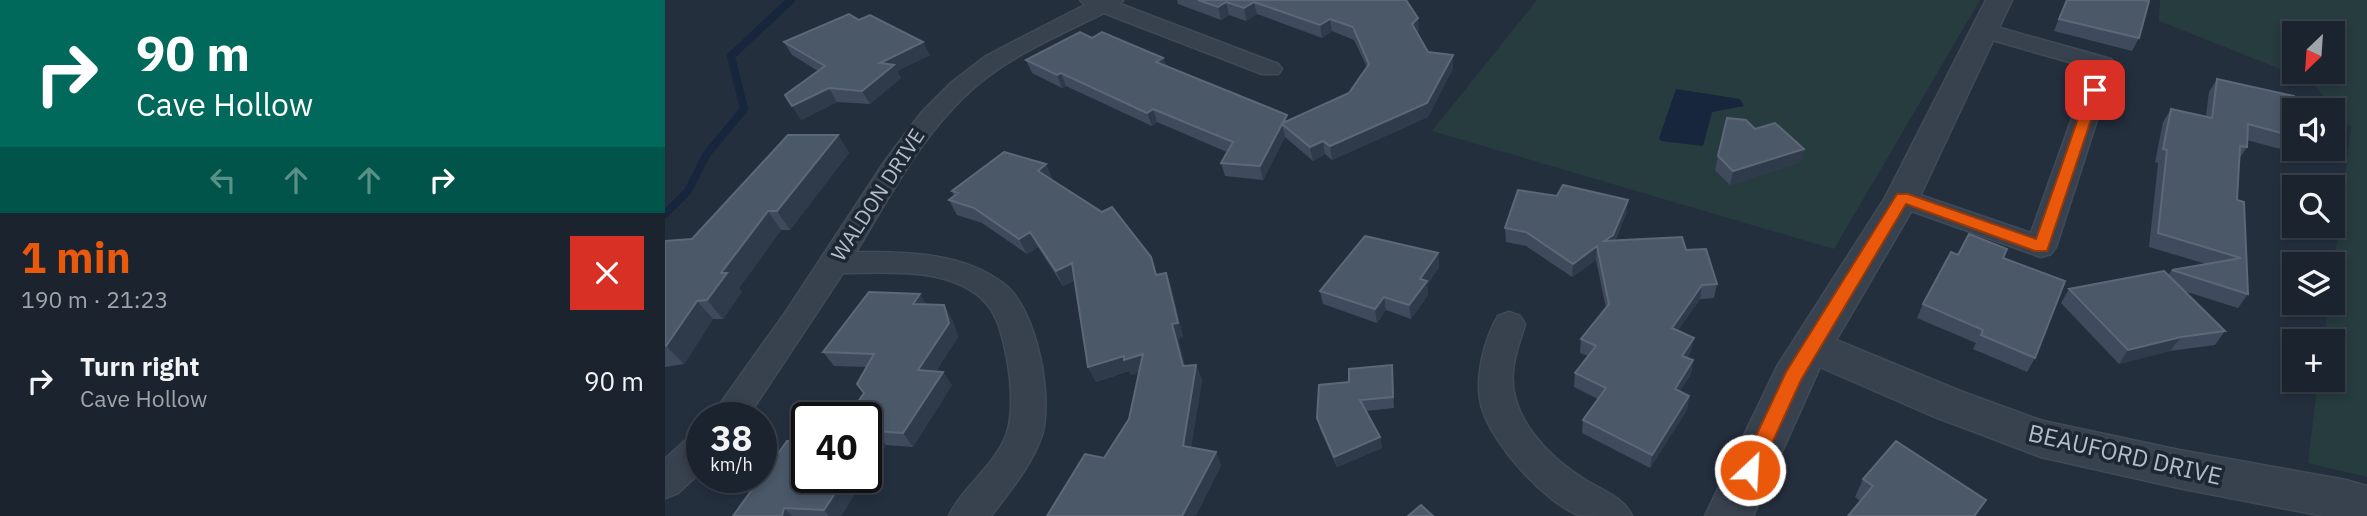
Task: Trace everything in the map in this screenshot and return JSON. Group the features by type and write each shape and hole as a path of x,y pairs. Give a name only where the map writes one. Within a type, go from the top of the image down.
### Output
{"street":[{"path":"1102,1 1270,69"},
{"name":"WALDON DRIVE","path":"740,402 834,263 918,131 960,87 991,63 1102,1"},
{"path":"1729,516 1793,377 1902,198 1993,16 2103,64 2041,247 1902,198"},
{"path":"834,263 912,263 961,274 997,295 1017,327 1027,378 1025,434 1000,474 968,516"},
{"path":"1510,324 1496,371 1497,401 1517,440 1562,485 1613,516"},
{"name":"BEAUFORD DRIVE","path":"1813,347 2041,439 2179,470 2346,500 2367,507"},
{"path":"665,482 686,463"}],"green space":[{"path":"1537,0 1980,0 1834,249 1432,131"},
{"path":"2160,0 2367,0 2367,477 2308,463 2317,392 2345,392 2345,329 2325,329 2327,315 2345,315 2345,252 2335,252 2337,238 2345,238 2345,175 2351,128 2345,121 2345,98 2325,98 2314,84 2345,84 2345,21 2282,21 2282,70 2159,21"}],"water":[{"path":"1676,89 1740,99 1744,106 1712,112 1703,146 1661,141 1659,138"}],"building":[{"path":"1198,0 1406,0 1418,18 1412,24 1428,52 1453,55 1427,103 1330,146 1323,141 1310,147 1282,124 1260,166 1221,163 1233,142 1153,109 1147,113 1061,73 1057,75 1026,60 1080,32 1092,38 1102,32 1163,58 1156,62 1287,115 1283,123 1349,93 1369,64 1353,27 1330,19 1320,25 1254,2 1244,8 1226,2 1218,7"},
{"path":"2067,0 2149,1 2139,38 2059,19"},
{"path":"849,14 859,20 870,15 923,42 880,63 894,65 862,91 829,88 792,106 785,95 825,66 784,42"},
{"path":"2217,79 2294,96 2282,98 2282,133 2248,124 2247,147 2240,146 2237,200 2244,202 2248,294 2172,270 2241,258 2158,233 2167,150 2163,149 2171,109 2212,118"},
{"path":"1727,118 1746,120 1755,129 1775,123 1804,149 1733,171 1718,156"},
{"path":"788,135 838,135 777,211 768,211 721,273 727,273 707,300 697,301 665,346 665,241 692,239"},
{"path":"1004,152 1046,164 1038,171 1102,212 1112,207 1151,257 1156,275 1166,273 1178,323 1172,324 1183,366 1196,365 1183,446 1216,452 1182,516 1047,516 1085,454 1104,458 1129,419 1143,354 1124,360 1124,356 1088,367 1072,263 1056,271 1030,232 1019,239 974,208 949,200 958,193 952,191"},
{"path":"1563,185 1628,200 1613,235 1604,241 1682,237 1686,250 1706,249 1717,284 1702,285 1672,328 1694,338 1682,356 1693,360 1675,389 1689,396 1652,455 1583,420 1606,388 1575,373 1596,346 1581,339 1609,304 1597,246 1573,264 1526,232 1505,228 1518,190 1557,196"},
{"path":"1969,234 2007,249 2003,258 2065,281 2035,358 1981,335 1983,330 1923,304 1951,252 1958,255"},
{"path":"1365,236 1438,253 1420,279 1427,281 1409,305 1384,297 1375,309 1320,291"},
{"path":"2164,271 2225,331 2181,337 2128,350 2069,289"},
{"path":"869,292 920,294 913,304 944,305 949,323 918,370 943,372 903,433 882,432 882,402 858,402 864,393 857,384 874,354 823,352"},
{"path":"1392,365 1393,397 1360,400 1380,437 1334,457 1317,418 1319,385 1349,382 1349,369"},
{"path":"787,441 791,441 791,493 835,493 824,510 784,508 782,516 733,516 750,493 777,493 777,455"},
{"path":"1896,441 1986,500 1974,516 1848,516 1873,486 1863,479"},
{"path":"1421,505 1433,516 1408,516"}],"waterway":[{"path":"665,214 688,191 706,155 744,109 731,56 791,0"}],"route":[{"path":"1750,470 1793,377 1832,317 1902,198 2041,247 2095,90"}]}
